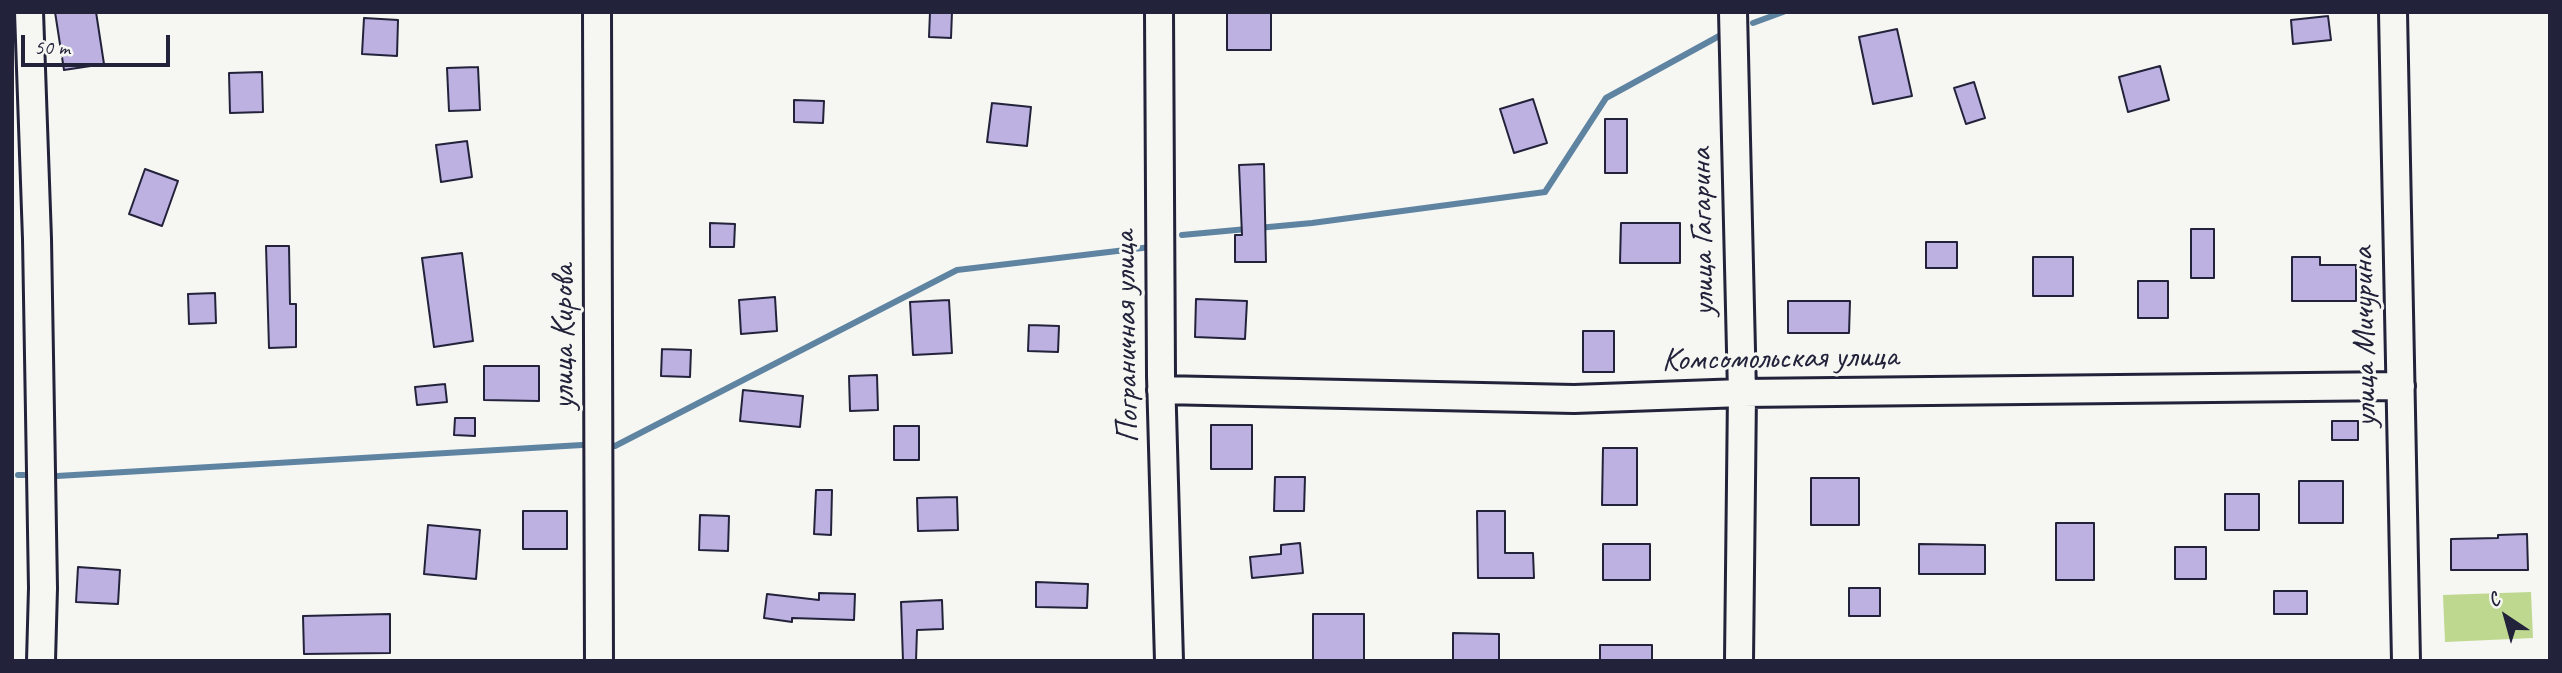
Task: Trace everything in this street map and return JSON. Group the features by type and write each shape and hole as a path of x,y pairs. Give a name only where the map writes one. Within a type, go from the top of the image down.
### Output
{"street":[{"path":"29,12 37,239 41,661"},
{"name":"улица Кирова","path":"597,12 599,661"},
{"name":"Пограничная улица","path":"1159,12 1161,390 1169,661"},
{"name":"улица Гагарина","path":"1733,12 1742,393 1739,661"},
{"name":"улица Мичурина","path":"2393,12 2406,661"},
{"name":"Комсомольская улица","path":"1161,390 1574,399 1742,393 2401,386"}],"green space":[{"path":"2531,592 2533,638 2445,642 2443,595"}],"building":[{"path":"55,12 96,12 104,64 64,70"},
{"path":"930,12 952,12 951,38 929,37"},
{"path":"1227,12 1271,12 1271,50 1227,50"},
{"path":"2328,16 2331,40 2293,44 2291,20"},
{"path":"364,18 398,20 397,56 362,54"},
{"path":"1897,29 1912,96 1873,104 1859,37"},
{"path":"2160,66 2169,100 2128,112 2119,77"},
{"path":"478,67 480,110 449,111 447,68"},
{"path":"262,72 263,112 230,113 229,73"},
{"path":"1974,82 1985,118 1966,124 1954,88"},
{"path":"1533,99 1547,143 1514,153 1500,109"},
{"path":"794,100 824,101 823,123 794,122"},
{"path":"992,103 1031,107 1027,146 987,142"},
{"path":"1605,119 1627,119 1627,173 1605,173"},
{"path":"467,141 472,177 441,182 436,145"},
{"path":"1264,164 1266,262 1235,262 1235,235 1242,235 1239,165"},
{"path":"145,169 178,181 162,226 129,214"},
{"path":"710,223 735,224 734,247 710,247"},
{"path":"1621,223 1680,223 1680,263 1620,263"},
{"path":"2191,229 2214,229 2214,278 2191,278"},
{"path":"1926,242 1957,242 1957,268 1926,268"},
{"path":"266,246 289,246 290,304 296,304 296,347 269,348"},
{"path":"462,253 473,341 434,347 422,258"},
{"path":"2033,257 2073,257 2073,296 2033,296"},
{"path":"2292,257 2320,257 2320,265 2356,265 2356,301 2292,301"},
{"path":"2138,281 2168,281 2168,318 2138,318"},
{"path":"215,293 216,323 189,324 188,294"},
{"path":"775,297 777,331 741,334 739,300"},
{"path":"1196,299 1247,301 1245,339 1195,337"},
{"path":"949,300 952,353 913,355 910,302"},
{"path":"1788,301 1850,301 1849,333 1788,333"},
{"path":"1029,325 1059,326 1058,352 1028,351"},
{"path":"1583,331 1614,331 1614,372 1583,372"},
{"path":"662,349 691,350 690,377 661,376"},
{"path":"484,366 539,366 539,401 484,400"},
{"path":"877,375 878,410 850,411 849,376"},
{"path":"445,384 447,402 417,405 415,387"},
{"path":"743,390 803,396 800,427 740,421"},
{"path":"455,418 475,418 475,436 454,435"},
{"path":"2332,421 2358,421 2358,440 2332,440"},
{"path":"1211,425 1252,425 1252,469 1211,469"},
{"path":"894,426 919,426 919,460 894,460"},
{"path":"1603,448 1637,448 1637,505 1602,505"},
{"path":"1275,477 1305,477 1304,511 1274,511"},
{"path":"1811,478 1859,478 1859,525 1811,525"},
{"path":"2299,481 2343,481 2343,523 2299,523"},
{"path":"816,490 832,490 831,535 814,534"},
{"path":"2225,494 2259,494 2259,530 2225,530"},
{"path":"957,497 958,530 918,531 917,498"},
{"path":"523,511 567,511 567,549 523,549"},
{"path":"1477,511 1505,511 1505,553 1533,553 1534,578 1478,578"},
{"path":"700,515 729,516 728,551 699,550"},
{"path":"2056,523 2094,523 2094,580 2056,580"},
{"path":"428,525 480,530 476,579 424,574"},
{"path":"2527,534 2528,570 2451,570 2451,539"},
{"path":"1300,543 1303,573 1252,578 1250,557 1281,554 1281,545"},
{"path":"1603,544 1650,544 1650,580 1603,580"},
{"path":"1919,544 1985,545 1985,574 1919,574"},
{"path":"2175,547 2206,547 2206,579 2175,579"},
{"path":"78,567 120,570 118,604 76,602"},
{"path":"1036,582 1088,584 1087,608 1036,607"},
{"path":"1849,588 1880,588 1880,616 1849,616"},
{"path":"2274,591 2307,591 2307,614 2274,614"},
{"path":"819,593 855,594 854,620 792,618 792,622 764,618 767,594 819,600"},
{"path":"942,600 943,629 917,630 916,661 903,661 901,602"},
{"path":"390,614 390,653 304,654 303,616"},
{"path":"1313,614 1364,614 1364,661 1313,661"},
{"path":"1453,633 1499,634 1499,661 1453,661"},
{"path":"1600,645 1652,645 1652,661 1600,661"}],"waterway":[{"path":"1753,23 1783,12"},
{"path":"1182,235 1312,223 1545,192 1606,98 1721,35"},
{"path":"607,445 615,446 957,270 1151,247"},
{"path":"57,476 582,445"},
{"path":"18,475 24,475"}]}
